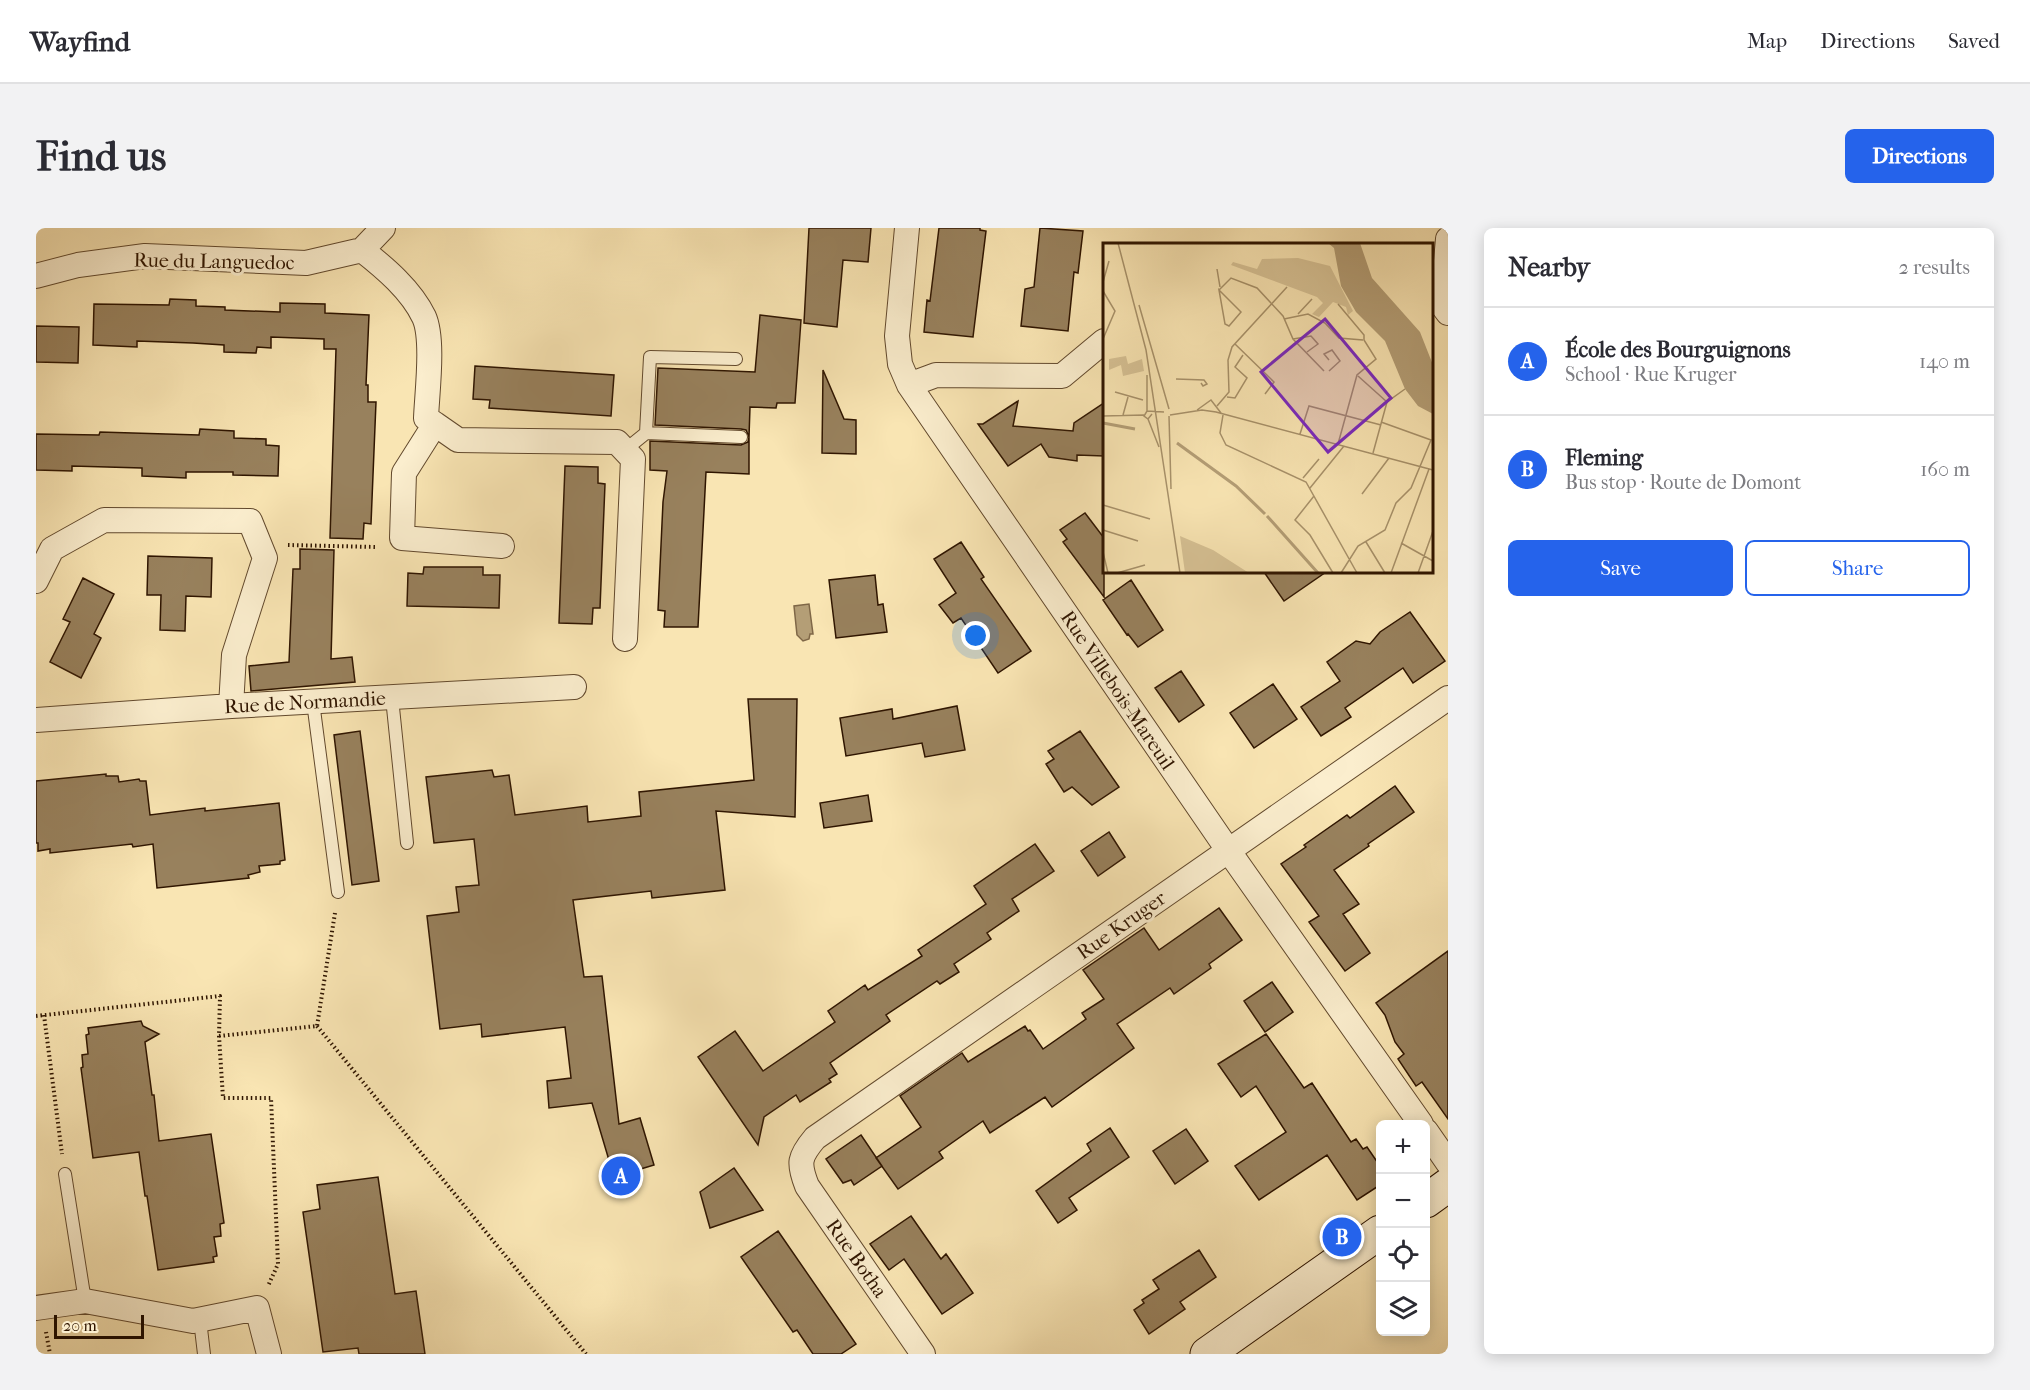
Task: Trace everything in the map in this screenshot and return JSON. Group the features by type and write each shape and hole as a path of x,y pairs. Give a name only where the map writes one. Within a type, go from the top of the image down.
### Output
{"main road":[{"path":"1430,1198 1448,1185"},
{"path":"1207,1354 1376,1235"}],"street":[{"path":"384,228 362,250 387,270 424,318 428,342 426,418 458,440 617,442 633,459 625,639"},
{"name":"Rue Villebois-Mareuil","path":"907,228 897,336 900,364 909,385 1228,850 1417,1120"},
{"path":"1441,305 1448,239"},
{"name":"Rue du Languedoc","path":"36,276 78,264 145,256 306,263 362,250"},
{"path":"909,385 936,375 1062,376 1103,342"},
{"path":"435,424 405,473 402,538 502,546"},
{"path":"36,581 52,549 104,520 250,520 265,558 234,655 231,706"},
{"name":"Rue de Normandie","path":"36,720 231,706 574,687"},
{"name":"Rue Kruger","path":"800,1159 815,1138 1448,698"},
{"path":"1430,1138 1448,1163"},
{"name":"Rue Botha","path":"800,1159 807,1186 923,1354"},
{"path":"36,1308 86,1301 193,1321 257,1308 269,1354"}],"lane":[{"path":"646,434 650,357 736,359"},
{"path":"625,450 646,434 741,436"},
{"path":"392,698 407,843"},
{"path":"313,702 338,892"},
{"path":"65,1174 86,1301"},
{"path":"200,1320 204,1354"}],"path":[{"path":"260,544 383,548 402,538"},
{"path":"338,892 317,1026 585,1354"},
{"path":"36,1016 220,996 219,1036 223,1098 271,1098 278,1264 257,1308"},
{"path":"44,1015 65,1174"},
{"path":"219,1036 317,1026"}],"shaded area":[{"path":"809,604 813,634 810,634 809,639 803,641 797,635 794,606"}],"building":[{"path":"809,228 871,228 868,262 843,260 837,327 804,323"},
{"path":"939,228 980,228 986,231 973,337 924,332"},
{"path":"1040,228 1083,231 1078,273 1074,272 1068,331 1021,326 1025,289 1034,287"},
{"path":"170,299 196,300 196,306 225,307 225,310 280,312 280,303 325,304 325,313 369,315 366,385 368,385 368,402 376,402 371,524 364,523 363,539 330,538 336,349 324,349 324,339 271,337 271,348 257,347 256,353 224,352 224,345 193,343 137,341 137,347 93,345 94,304 169,305"},
{"path":"760,315 801,320 795,403 777,403 776,408 750,407 749,437 746,430 741,429 655,425 658,368 755,372"},
{"path":"36,326 79,327 78,363 36,362"},
{"path":"475,366 614,375 611,416 489,408 490,400 473,399"},
{"path":"823,370 844,419 856,420 856,454 822,453"},
{"path":"1018,401 1013,426 1073,431 1074,423 1103,404 1103,456 1077,455 1077,461 1049,457 1041,444 1008,466 978,424 983,424"},
{"path":"200,429 234,431 234,438 266,439 266,445 279,446 278,476 233,475 233,472 186,472 186,478 142,476 142,468 72,466 72,471 36,470 36,434 99,435 100,432 199,435"},
{"path":"749,437 749,474 706,472 698,627 664,627 665,611 658,610 663,502 667,471 650,470 650,441 741,445 748,442"},
{"path":"565,466 598,467 598,483 605,484 600,608 593,608 592,624 559,623"},
{"path":"1085,513 1103,537 1104,597 1063,542 1067,539 1060,530"},
{"path":"961,542 984,577 981,579 1031,651 998,673 961,618 953,623 939,605 956,593 934,559"},
{"path":"300,549 334,550 331,659 352,657 355,682 251,691 249,666 289,662 293,569 300,569"},
{"path":"148,556 212,558 211,597 186,596 185,631 160,630 161,595 147,595"},
{"path":"424,567 483,567 483,575 500,575 499,608 407,606 408,573 423,574"},
{"path":"1265,573 1325,573 1284,601"},
{"path":"875,575 878,605 883,604 887,632 836,638 829,580"},
{"path":"83,578 114,594 94,634 101,638 81,678 50,662 70,622 63,619"},
{"path":"1131,580 1163,630 1138,647 1103,600"},
{"path":"1410,612 1445,661 1413,683 1403,668 1345,708 1351,717 1321,736 1301,707 1340,681 1327,662 1356,641 1370,644 1380,632"},
{"path":"1181,671 1204,705 1179,722 1155,688"},
{"path":"1273,684 1297,719 1254,748 1230,713"},
{"path":"748,699 797,699 795,817 716,811 725,890 652,898 651,891 573,900 584,977 602,976 619,1124 640,1118 654,1165 614,1177 592,1103 549,1108 547,1081 571,1078 565,1027 482,1037 481,1024 440,1029 427,916 459,912 456,887 479,885 474,839 434,843 426,777 492,770 494,777 509,775 515,815 587,806 588,822 641,816 639,792 754,780"},
{"path":"957,706 965,750 925,757 922,743 846,756 840,718 892,709 893,719"},
{"path":"360,731 379,881 352,885 334,735"},
{"path":"1080,731 1119,787 1092,805 1072,787 1064,792 1046,764 1054,759 1048,751"},
{"path":"106,774 106,776 118,776 119,782 139,779 146,781 150,815 205,808 205,811 279,803 285,860 280,861 280,864 259,866 260,872 248,875 249,878 157,888 153,844 133,847 132,844 50,853 50,849 38,851 36,781"},
{"path":"1395,786 1414,812 1334,870 1359,904 1343,914 1370,953 1345,971 1309,922 1319,916 1281,864 1347,815 1350,818"},
{"path":"868,795 872,821 824,828 820,803"},
{"path":"1109,832 1125,857 1098,876 1081,851"},
{"path":"1035,844 1054,871 1012,899 1019,911 987,933 991,939 954,964 959,972 940,984 937,981 886,1015 890,1021 830,1063 837,1074 829,1079 831,1082 800,1102 796,1095 764,1117 758,1145 698,1057 735,1031 763,1071 835,1022 828,1011 865,985 868,990 922,956 918,950 986,904 974,886"},
{"path":"1219,908 1242,940 1209,964 1211,968 1174,994 1170,988 1117,1024 1134,1048 1052,1107 1045,1097 990,1133 983,1121 939,1152 943,1158 898,1189 876,1158 921,1127 900,1096 962,1053 968,1062 1025,1026 1043,1049 1086,1019 1082,1013 1104,999 1083,970 1144,928 1159,950"},
{"path":"1448,951 1448,1119 1422,1082 1416,1086 1398,1059 1404,1054 1395,1042 1385,1015 1376,1003"},
{"path":"1272,982 1293,1012 1265,1032 1244,1001"},
{"path":"141,1021 143,1026 159,1034 145,1042 159,1141 211,1134 224,1223 220,1224 221,1236 214,1237 217,1256 213,1257 214,1262 158,1270 139,1152 93,1158 81,1068 83,1067 82,1055 88,1054 86,1035 89,1034 88,1028"},
{"path":"1266,1034 1304,1088 1312,1083 1351,1142 1356,1139 1363,1149 1367,1147 1376,1160 1376,1188 1357,1200 1327,1155 1259,1200 1235,1166 1286,1132 1256,1086 1241,1097 1218,1064"},
{"path":"1110,1128 1129,1157 1069,1198 1077,1210 1058,1223 1036,1191 1091,1151 1087,1144"},
{"path":"1186,1129 1208,1161 1175,1184 1153,1151"},
{"path":"861,1135 882,1166 854,1185 851,1180 843,1183 826,1159"},
{"path":"734,1168 763,1210 710,1228 700,1192"},
{"path":"378,1177 395,1294 416,1291 425,1354 359,1354 358,1348 323,1352 303,1212 320,1209 317,1185"},
{"path":"911,1216 941,1259 946,1254 973,1293 942,1314 904,1259 889,1270 870,1244"},
{"path":"778,1231 856,1344 841,1354 813,1354 797,1330 793,1332 741,1257"},
{"path":"1199,1250 1216,1277 1180,1302 1185,1309 1149,1334 1134,1310 1144,1303 1142,1300 1159,1289 1153,1280"}],"place":[{"name":"École des Bourguignons","path":"621,1176"},
{"name":"Fleming","path":"1342,1237"}]}
